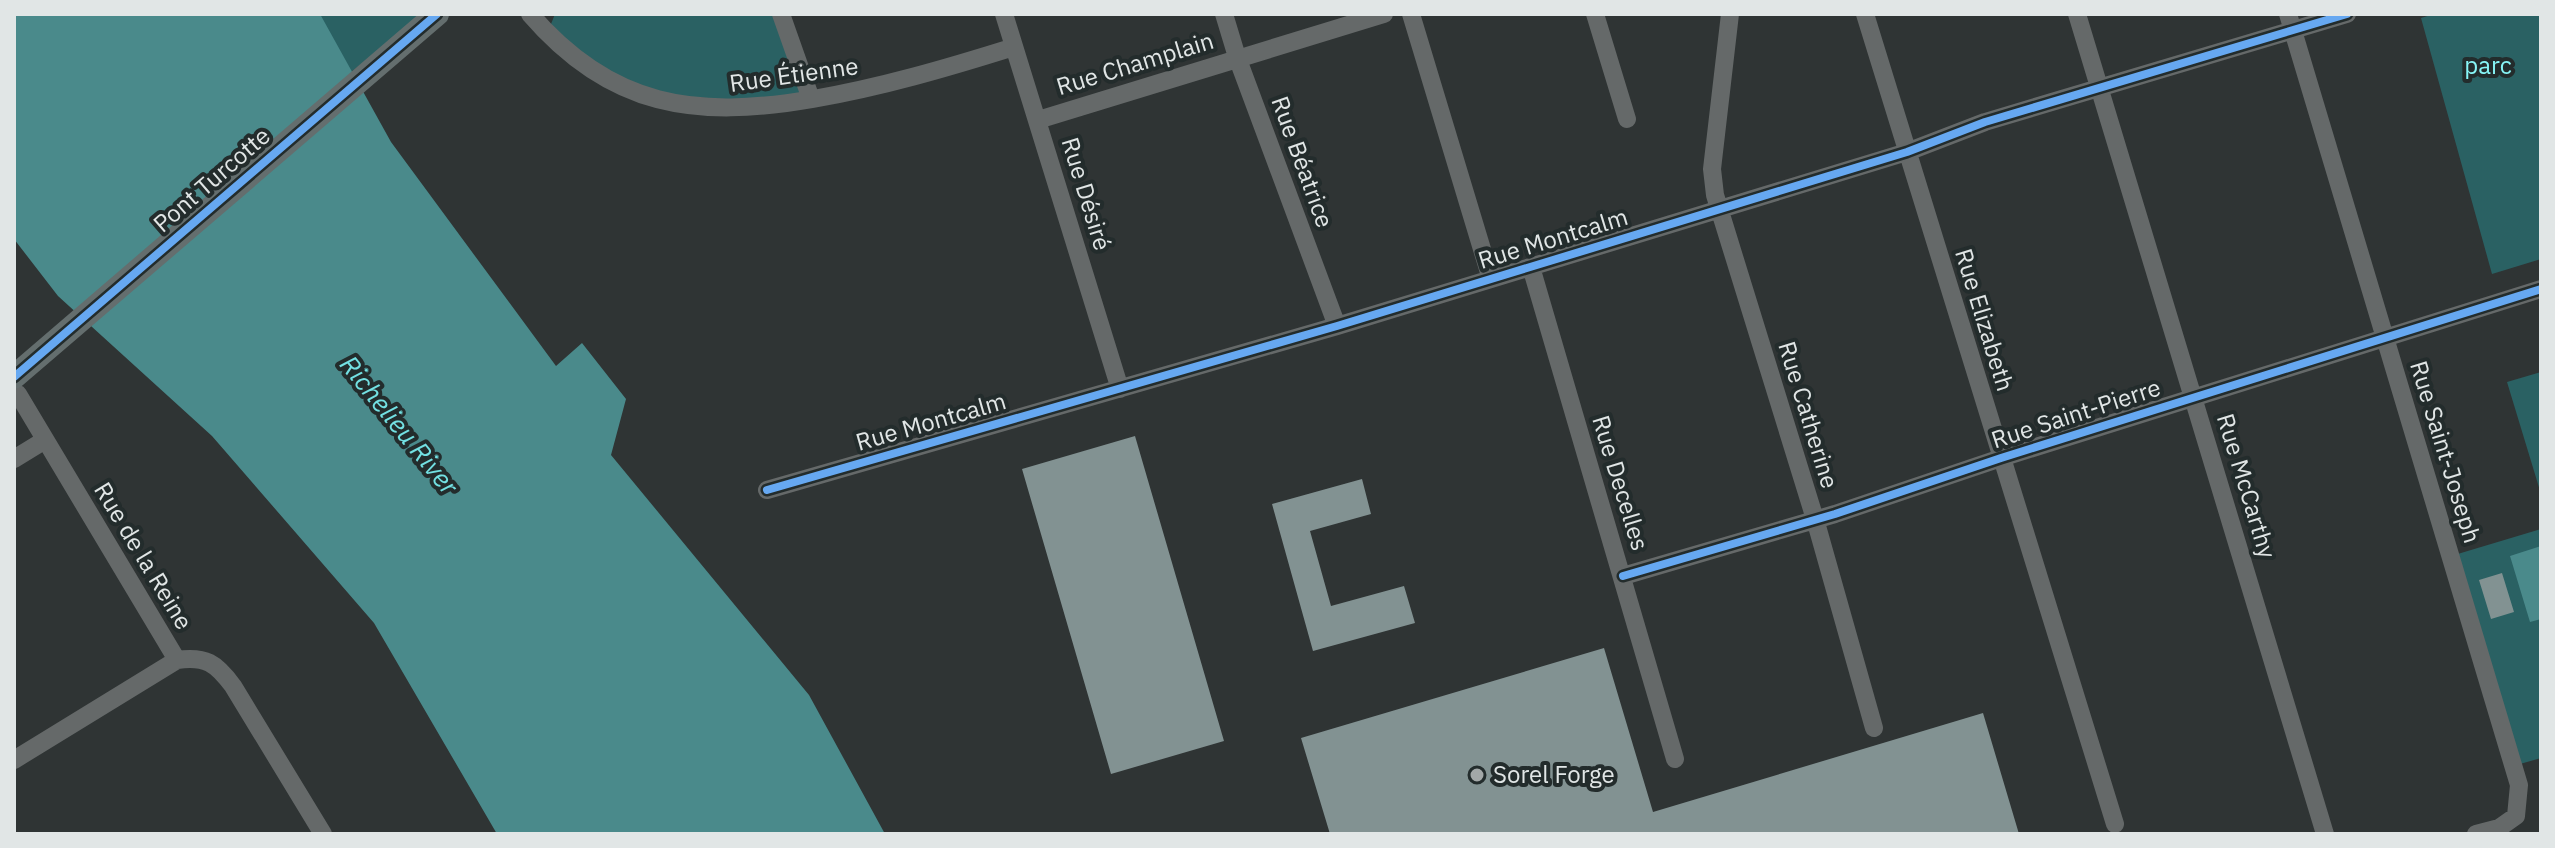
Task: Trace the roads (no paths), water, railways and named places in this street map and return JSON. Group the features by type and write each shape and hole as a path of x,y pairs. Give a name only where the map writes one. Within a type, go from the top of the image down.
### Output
{"main road":[{"name":"Pont Turcotte","path":"16,385 437,14"}],"street":[{"name":"Rue Étienne","path":"530,14 578,62 605,78 638,93 667,101 696,108 725,110 768,107 911,79 1014,47"},
{"path":"781,14 811,99"},
{"name":"Rue Désiré","path":"1004,14 1120,389"},
{"name":"Rue Béatrice","path":"1224,14 1237,57 1337,326"},
{"name":"Rue Champlain","path":"1038,120 1384,14"},
{"path":"1411,14 1491,279"},
{"path":"1595,14 1627,119"},
{"name":"Rue Catherine","path":"1730,14 1712,181 1815,519 1874,728"},
{"name":"Rue Elizabeth","path":"1865,14 2115,824"},
{"name":"Rue McCarthy","path":"2077,14 2325,834"},
{"name":"Rue Montcalm","path":"767,490 1337,326 1907,152 1972,126 2291,22 2347,14"},
{"name":"Rue Saint-Joseph","path":"2291,22 2519,785 2516,816 2499,828 2476,834"},
{"name":"Rue Decelles","path":"1531,267 1675,759"},
{"name":"Rue Saint-Pierre","path":"1623,576 1815,519 2541,289"},
{"name":"Rue de la Reine","path":"16,385 45,440 177,660 199,659 221,669 323,834"},
{"path":"14,459 45,440"},
{"path":"14,760 177,660"}],"water":[{"name":"Richelieu River","path":"14,14 320,14 391,142 556,366 582,343 626,399 611,455 809,695 885,834 497,834 374,623 212,436 58,296 14,239"},
{"path":"2541,546 2541,619 2530,622 2510,556"}],"place":[{"name":"Sorel Forge","path":"1477,775"}],"park label":[{"name":"parc","path":"2488,66"}]}
